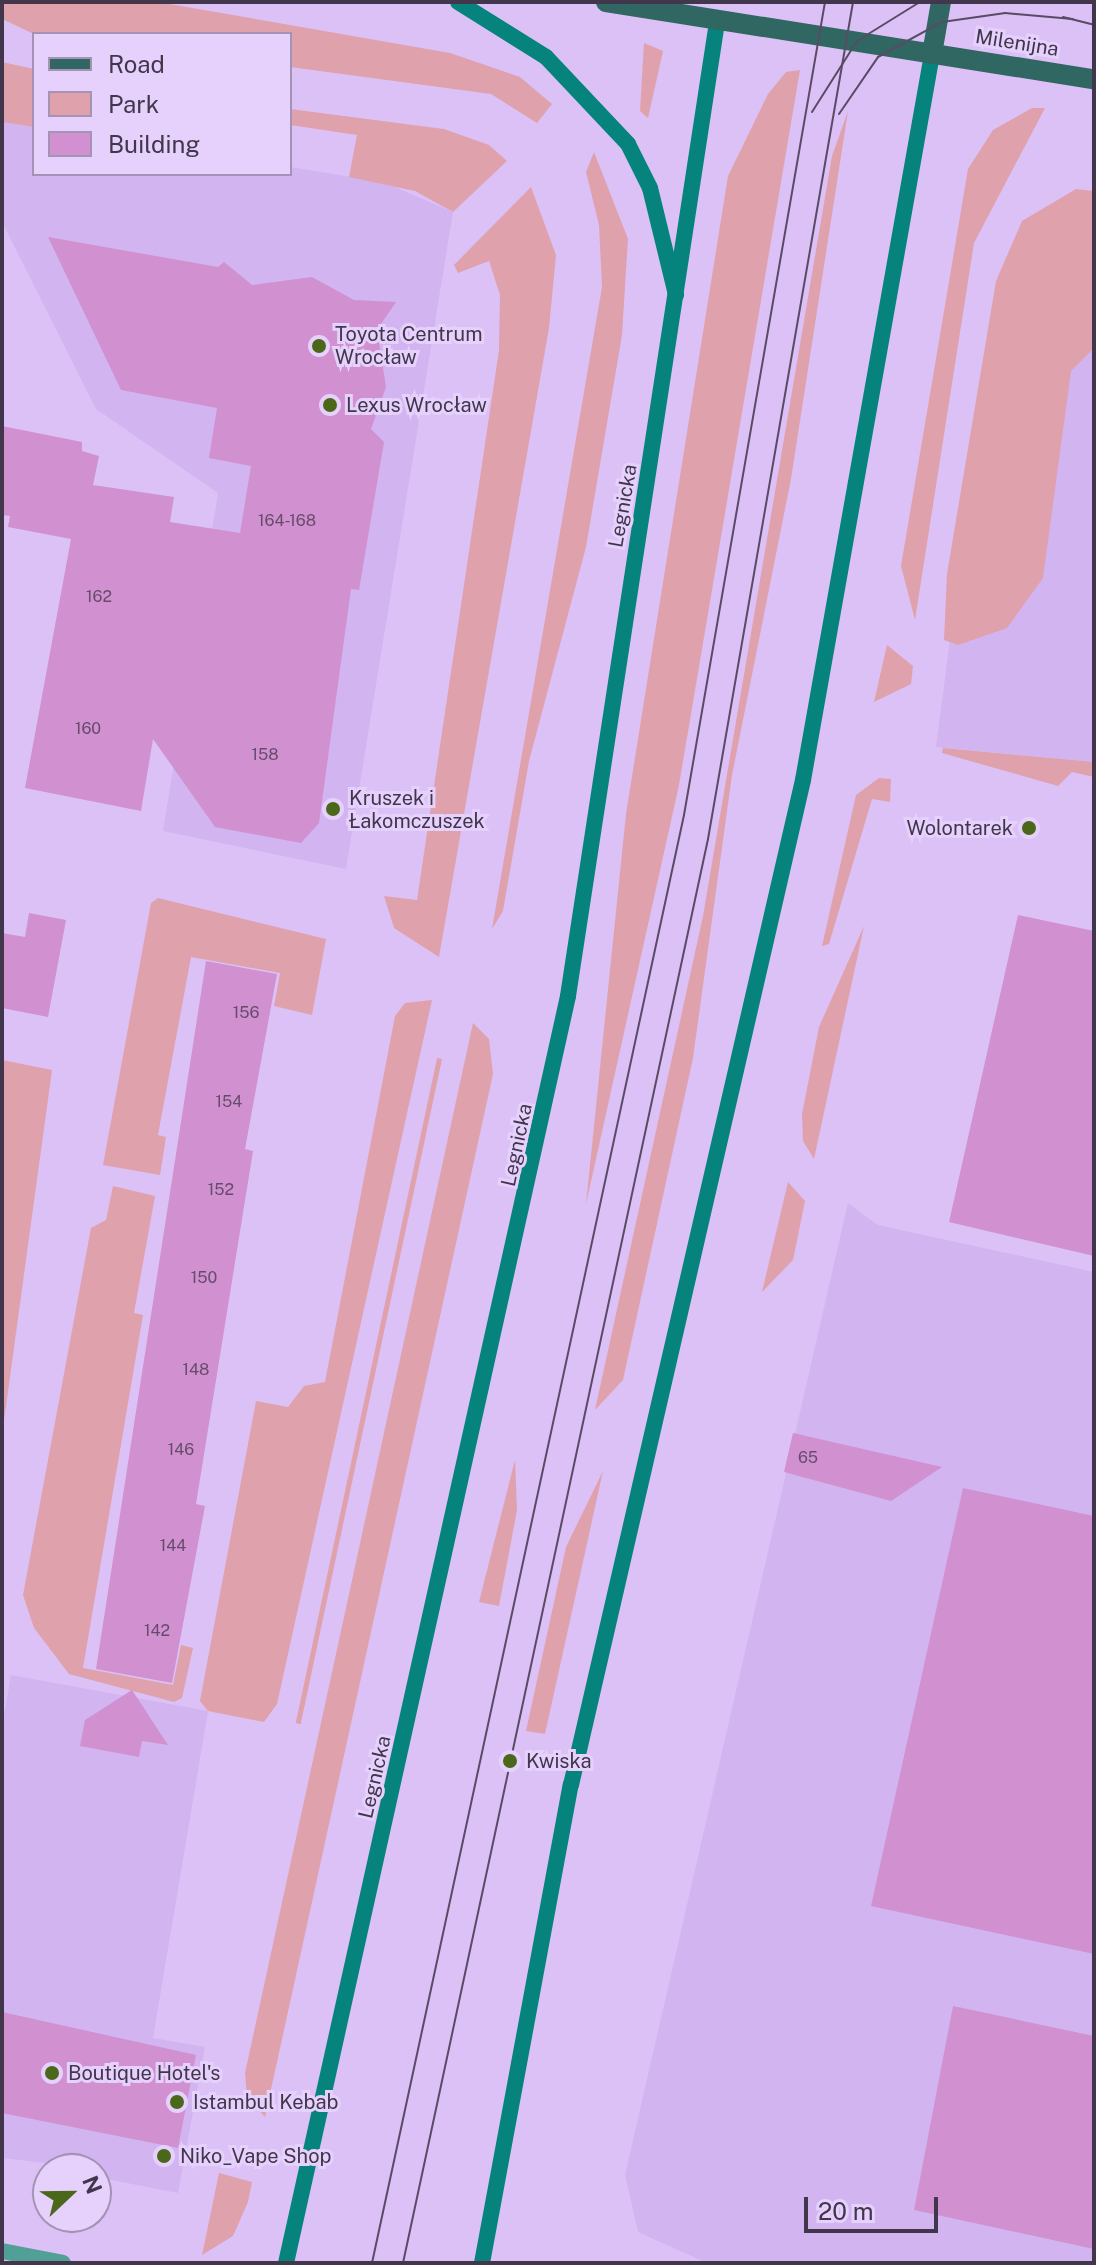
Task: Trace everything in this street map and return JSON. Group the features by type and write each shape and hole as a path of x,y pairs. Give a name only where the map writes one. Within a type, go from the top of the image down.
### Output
{"main road":[{"path":"458,2 546,57 628,144 650,188 679,305"},
{"name":"Milenijna","path":"606,2 718,12 932,54 1094,79"},
{"path":"482,2263 571,1785 803,780 941,2"},
{"name":"Legnicka","path":"286,2263 541,1131 679,305 718,12"}],"street":[{"path":"2,2251 63,2263"}],"shaded area":[{"path":"2,122 32,127 32,176 292,176 292,167 383,182 453,212 346,869 163,831 218,493 96,409 2,222"},
{"path":"1094,311 1094,762 936,747 985,372"},
{"path":"848,1203 878,1225 1094,1272 1094,2263 707,2263 638,2232 625,2175"},
{"path":"11,1675 208,1711 153,2038 205,2047 178,2193 112,2180 112,2153 32,2153 32,2162 2,2158 2,1727"}],"green space":[{"path":"2,2 158,2 450,53 520,77 552,104 537,123 491,94 292,67 292,32 32,33 2,19"},
{"path":"644,43 663,51 648,118 640,111"},
{"path":"2,62 32,69 32,127 2,122"},
{"path":"800,70 679,785 586,1204 626,814 728,176 768,94 786,72"},
{"path":"1032,108 1045,108 974,243 915,620 901,566 968,169 993,130"},
{"path":"292,109 444,129 489,145 507,161 453,212 415,191 349,177 357,135 292,125"},
{"path":"848,111 791,479 732,775 693,1058 623,1380 595,1410 703,916 832,156"},
{"path":"594,152 628,239 622,335 586,547 529,761 503,911 492,929 602,287 599,225 586,172"},
{"path":"531,187 556,255 549,328 439,957 394,928 384,896 417,900 499,350 500,295 489,261 458,273 454,265"},
{"path":"1076,189 1094,191 1094,348 1071,371 1043,578 1007,628 958,645 944,640 947,574 996,281 1022,221"},
{"path":"887,645 913,666 911,684 874,702"},
{"path":"943,748 1094,762 1094,777 1072,772 1058,786 942,753"},
{"path":"879,778 891,779 890,802 872,799 829,944 822,946 856,795"},
{"path":"158,898 326,939 312,1015 274,1006 280,973 191,957 158,1135 166,1137 160,1175 103,1165 151,903"},
{"path":"864,926 814,1159 803,1141 802,1114 819,1027"},
{"path":"432,1000 277,1704 264,1722 208,1711 200,1701 256,1401 288,1407 304,1386 325,1382 395,1016 405,1003"},
{"path":"473,1023 489,1039 493,1074 265,2117 247,2097 245,2073"},
{"path":"437,1058 442,1059 301,1724 296,1723"},
{"path":"2,1060 52,1070 3,1428 2,1428"},
{"path":"788,1182 805,1201 793,1260 762,1292"},
{"path":"113,1186 155,1196 134,1313 143,1315 83,1668 173,1685 181,1645 193,1648 182,1698 174,1702 69,1674 34,1628 23,1595 91,1228 106,1220"},
{"path":"515,1460 517,1510 499,1606 479,1602"},
{"path":"603,1471 545,1734 526,1731 566,1547"},
{"path":"219,2173 252,2182 248,2202 233,2236 202,2255"}],"building":[{"path":"48,237 218,267 224,262 252,285 312,277 354,300 396,302 377,330 386,387 371,429 384,442 359,590 351,589 319,823 301,843 215,827 153,739 141,811 25,788 71,539 8,527 10,516 2,515 2,426 82,442 82,451 99,456 93,485 174,497 170,522 240,533 251,466 209,458 217,408 121,390"},
{"path":"29,913 66,920 48,1017 2,1008 2,933 25,937"},
{"path":"1018,915 1094,931 1094,1256 949,1222"},
{"path":"206,961 277,974 245,1149 253,1151 196,1504 205,1506 172,1683 96,1669"},
{"path":"793,1433 942,1467 891,1501 784,1472"},
{"path":"963,1488 1094,1516 1094,1954 871,1906"},
{"path":"132,1690 168,1745 142,1741 139,1757 80,1746 85,1720"},
{"path":"953,2006 1094,2036 1094,2249 914,2210"},
{"path":"2,2012 196,2055 178,2148 2,2113"}],"tram line":[{"path":"372,2263 684,815 825,2"},
{"path":"403,2263 708,839 853,2"},
{"path":"812,112 857,41 920,2"},
{"path":"839,114 878,57 942,22 1005,13 1073,19"},
{"path":"1063,17 1094,25"}],"place":[{"name":"Toyota Centrum Wrocław","path":"319,346"},
{"name":"Lexus Wrocław","path":"330,405"},
{"name":"Kruszek i Łakomczuszek","path":"333,809"},
{"name":"Wolontarek","path":"1029,828"},
{"name":"Kwiska","path":"510,1761"},
{"name":"Boutique Hotel's","path":"52,2073"},
{"name":"Istambul Kebab","path":"177,2102"},
{"name":"Niko_Vape Shop","path":"164,2156"}]}
